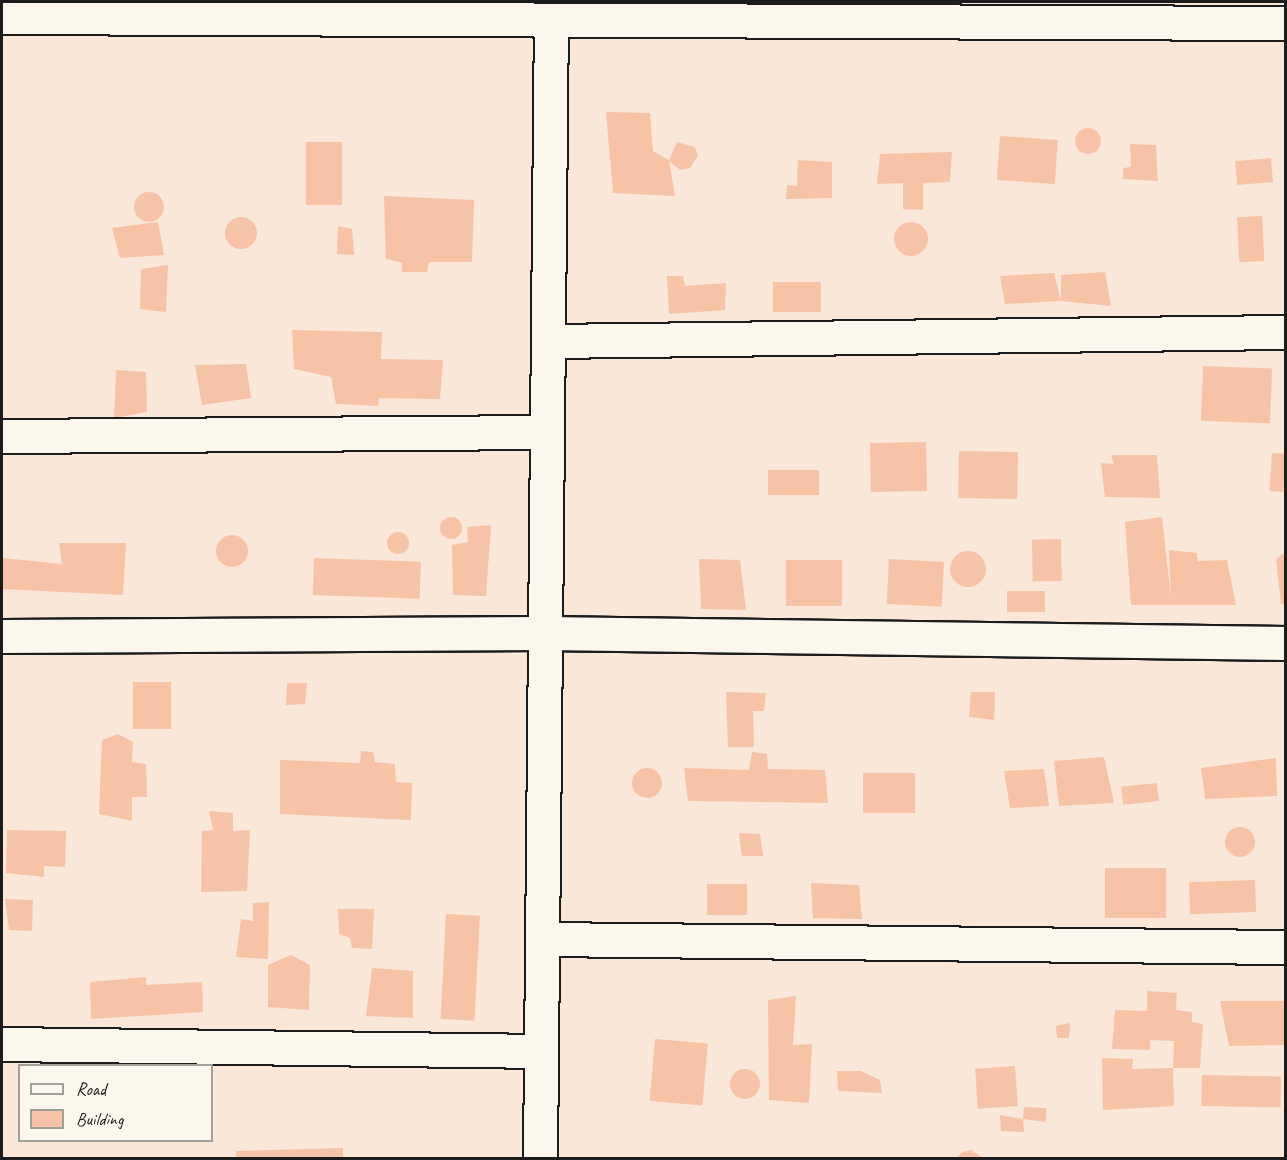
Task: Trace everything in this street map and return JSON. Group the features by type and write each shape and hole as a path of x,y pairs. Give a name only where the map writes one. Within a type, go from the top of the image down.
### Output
{"street":[{"path":"2,16 291,10 551,20 1286,23"},
{"path":"540,1158 551,20"},
{"path":"548,341 1286,332"},
{"path":"2,436 547,432"},
{"path":"2,636 545,633 1286,643"},
{"path":"542,939 1286,947"},
{"path":"2,1044 541,1051"}],"building":[{"path":"606,112 650,113 653,151 669,160 677,142 695,147 698,156 690,168 680,170 669,161 675,196 613,193"},
{"path":"1088,128 1097,132 1101,141 1097,150 1088,154 1079,150 1075,141 1079,132"},
{"path":"1000,136 1058,140 1055,184 997,180"},
{"path":"306,142 342,142 342,205 306,205"},
{"path":"1130,144 1156,145 1158,181 1123,179 1123,168 1131,167"},
{"path":"952,152 950,182 923,183 923,210 903,209 903,183 877,184 880,154"},
{"path":"1271,158 1273,182 1237,185 1235,161"},
{"path":"798,160 832,162 832,198 786,199 787,185 797,186"},
{"path":"149,192 159,197 164,207 159,217 149,222 139,217 134,207 139,197"},
{"path":"384,196 474,200 472,262 429,262 427,272 402,272 402,263 386,259"},
{"path":"1262,216 1264,261 1239,262 1237,217"},
{"path":"241,217 252,222 257,233 252,244 241,249 230,244 225,233 230,222"},
{"path":"158,222 164,255 120,258 112,228"},
{"path":"911,222 923,227 928,239 923,251 911,256 899,251 894,239 899,227"},
{"path":"338,226 352,229 354,255 337,254"},
{"path":"168,265 166,312 140,309 141,269"},
{"path":"1105,272 1111,306 1061,301 1061,275"},
{"path":"1054,273 1061,301 1005,304 1000,276"},
{"path":"667,276 683,276 685,286 726,283 725,310 669,314"},
{"path":"773,282 821,282 821,312 773,312"},
{"path":"292,330 382,332 381,359 443,360 440,399 379,398 378,406 336,404 331,377 294,369"},
{"path":"246,364 251,398 202,405 195,365"},
{"path":"1203,366 1272,368 1270,423 1201,421"},
{"path":"116,370 146,372 147,412 114,418"},
{"path":"926,442 927,491 871,492 870,443"},
{"path":"959,451 1018,452 1017,499 958,498"},
{"path":"1272,453 1286,454 1283,492 1269,491"},
{"path":"1111,455 1157,455 1160,498 1105,497 1101,463 1114,464"},
{"path":"768,470 819,470 819,495 768,495"},
{"path":"451,517 459,520 462,528 459,536 451,539 443,536 440,528 443,520"},
{"path":"1162,517 1171,599 1169,550 1197,553 1198,561 1227,560 1236,605 1131,605 1125,522"},
{"path":"491,525 486,596 453,595 452,545 468,542 467,527"},
{"path":"398,532 406,535 409,543 406,551 398,554 390,551 387,543 390,535"},
{"path":"232,535 243,540 248,551 243,562 232,567 221,562 216,551 221,540"},
{"path":"1061,539 1062,581 1033,581 1032,540"},
{"path":"59,543 126,543 123,595 2,589 2,558 62,564"},
{"path":"968,551 981,556 986,569 981,582 968,587 955,582 950,569 955,556"},
{"path":"1286,552 1286,604 1281,604 1276,559"},
{"path":"314,558 421,562 420,599 313,595"},
{"path":"699,559 740,560 746,610 701,609"},
{"path":"889,559 944,562 942,607 887,604"},
{"path":"786,560 842,560 842,606 786,606"},
{"path":"1007,591 1045,591 1045,612 1007,612"},
{"path":"133,682 171,682 171,729 133,729"},
{"path":"287,683 307,683 305,704 286,705"},
{"path":"726,692 766,693 764,711 753,711 754,747 728,747"},
{"path":"971,692 995,692 994,720 969,717"},
{"path":"118,734 133,742 132,762 146,764 147,797 132,797 132,821 99,814 102,740"},
{"path":"361,751 373,752 375,762 395,764 396,782 412,783 411,820 280,814 280,760 360,763"},
{"path":"752,752 767,754 768,769 825,770 828,803 688,801 684,768 749,770"},
{"path":"1104,757 1114,803 1059,806 1054,761"},
{"path":"1276,758 1277,796 1205,799 1201,768"},
{"path":"647,768 658,772 662,783 658,794 647,798 636,794 632,783 636,772"},
{"path":"1044,769 1049,806 1010,808 1004,771"},
{"path":"863,773 915,773 915,813 863,813"},
{"path":"1157,783 1159,801 1123,805 1121,787"},
{"path":"209,811 233,813 233,831 250,830 247,891 201,892 202,831 213,830"},
{"path":"1240,827 1251,831 1255,842 1251,853 1240,857 1229,853 1225,842 1229,831"},
{"path":"7,830 66,831 65,867 44,866 44,877 6,873"},
{"path":"739,833 760,834 763,856 742,856"},
{"path":"1105,868 1166,868 1166,918 1105,918"},
{"path":"1255,880 1256,912 1190,914 1189,882"},
{"path":"811,883 859,885 862,919 813,918"},
{"path":"707,884 747,884 747,915 707,915"},
{"path":"5,899 33,900 32,931 9,930"},
{"path":"269,902 268,959 236,957 241,919 253,921 253,903"},
{"path":"338,909 374,909 372,949 352,948 350,938 339,934"},
{"path":"446,914 480,916 474,1021 441,1019"},
{"path":"291,955 310,965 309,1010 268,1007 268,965"},
{"path":"372,968 413,971 413,1018 366,1016"},
{"path":"146,977 146,985 202,982 203,1012 91,1019 90,982"},
{"path":"1147,991 1177,993 1176,1010 1192,1012 1192,1022 1203,1024 1200,1068 1173,1068 1174,1041 1150,1040 1150,1050 1112,1049 1115,1010 1147,1011"},
{"path":"796,996 793,1045 812,1044 809,1103 769,1100 768,1000"},
{"path":"1220,1001 1286,1001 1286,1045 1229,1046"},
{"path":"1070,1023 1069,1038 1057,1038 1056,1026"},
{"path":"655,1039 708,1044 702,1105 650,1101"},
{"path":"1102,1058 1133,1059 1132,1069 1173,1068 1174,1106 1103,1110"},
{"path":"1015,1066 1018,1106 978,1109 975,1069"},
{"path":"745,1069 756,1073 760,1084 756,1095 745,1099 734,1095 730,1084 734,1073"},
{"path":"837,1071 861,1071 880,1080 882,1093 838,1091"},
{"path":"1202,1075 1281,1076 1280,1107 1201,1106"},
{"path":"1024,1107 1046,1108 1046,1122 1023,1119"},
{"path":"1000,1115 1023,1119 1024,1132 1001,1131"},
{"path":"343,1148 343,1158 236,1158 236,1151"},
{"path":"971,1150 983,1158 957,1158 962,1152"}]}
